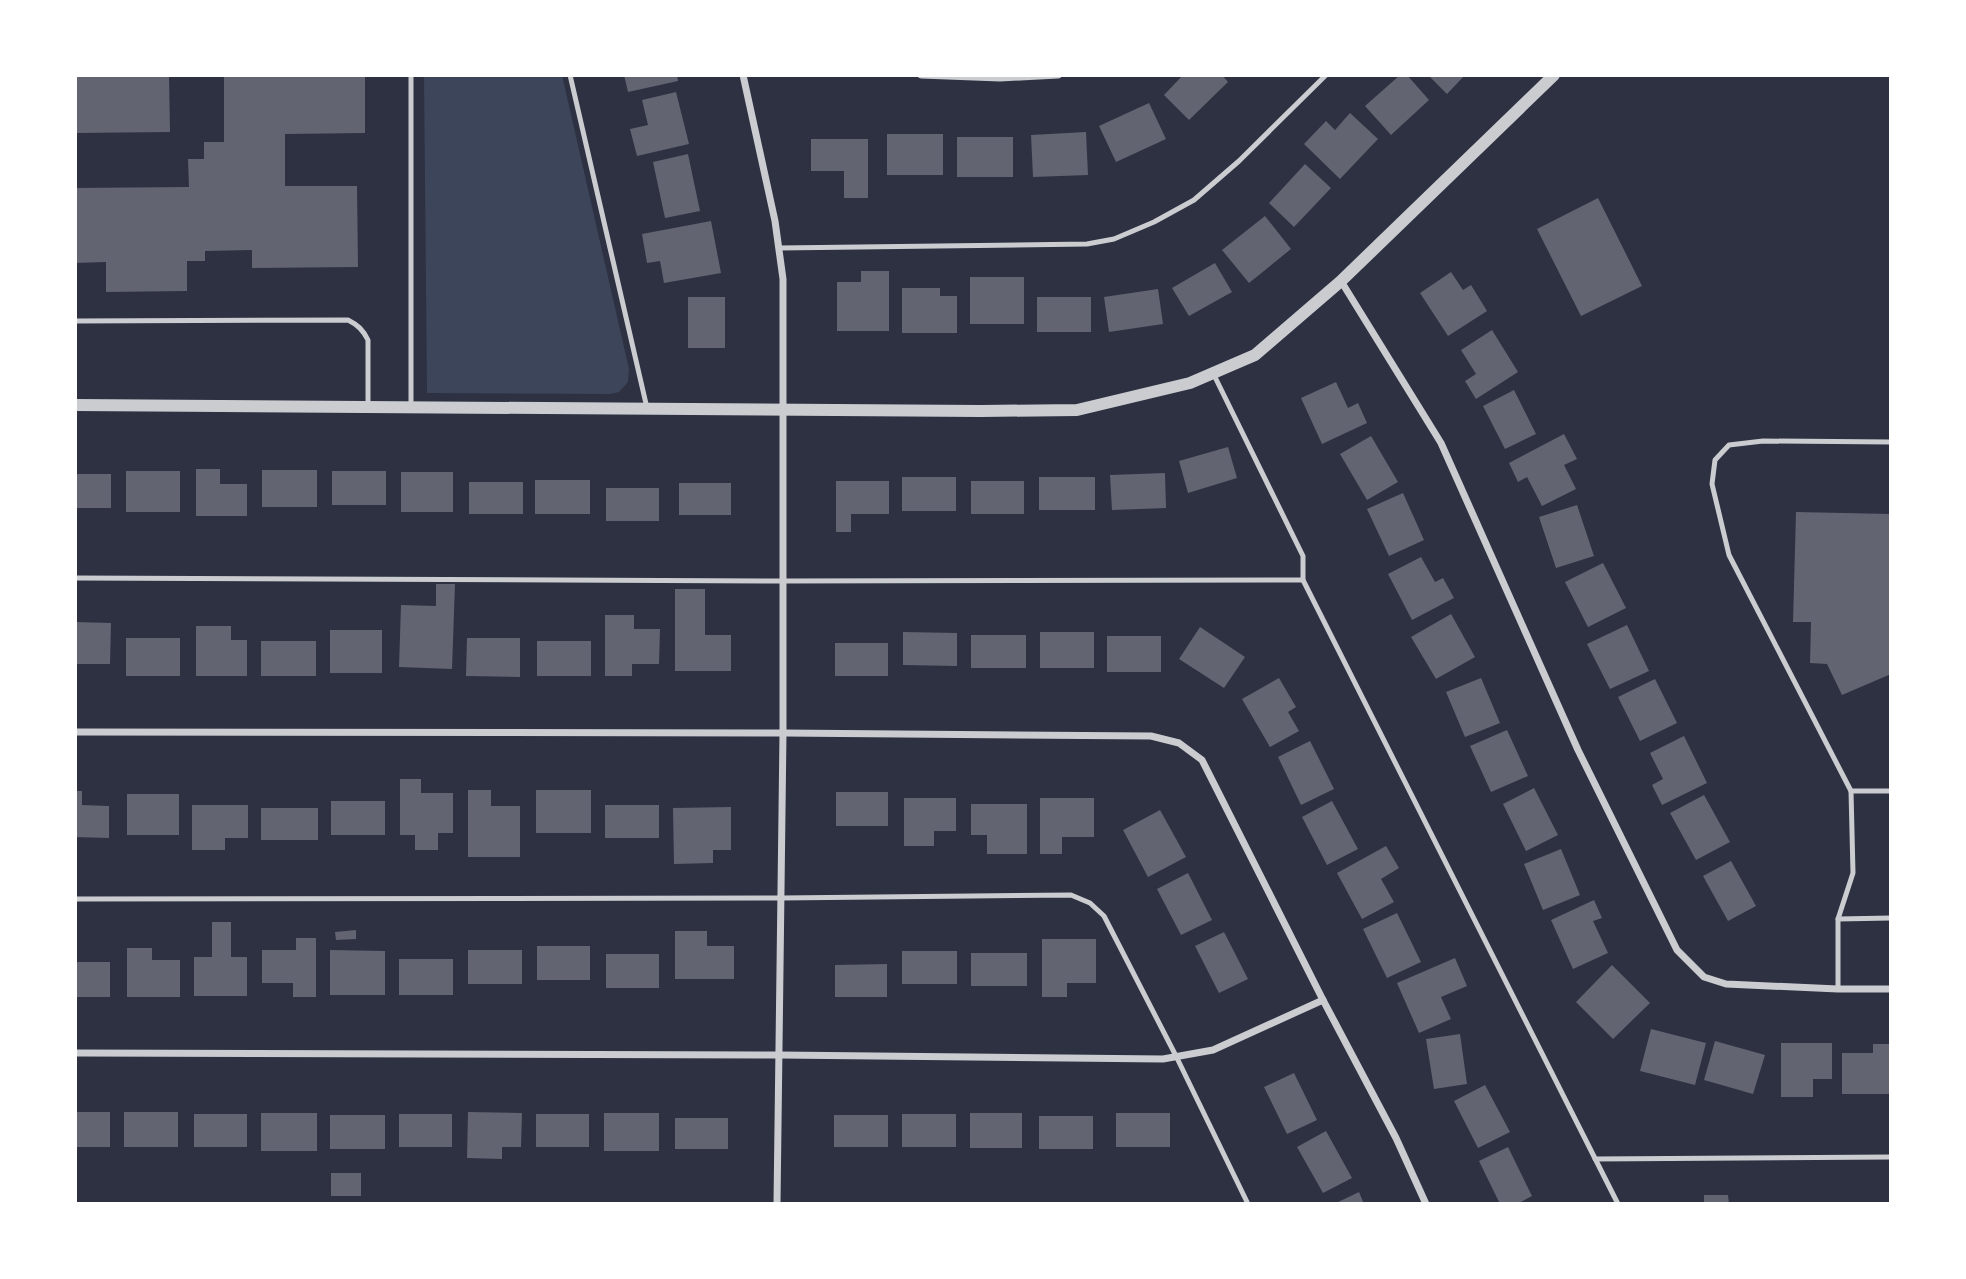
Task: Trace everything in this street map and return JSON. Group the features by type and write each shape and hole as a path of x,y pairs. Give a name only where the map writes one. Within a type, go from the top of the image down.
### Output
{"street":[{"path":"743,75 775,221 783,279 783,733 777,1204"},
{"path":"921,75 1000,78 1058,75"},
{"path":"75,405 1077,410 1190,383 1255,355 1341,281 1553,75"},
{"path":"1341,281 1441,443 1578,750 1676,950 1704,977 1726,984 1891,989"},
{"path":"75,732 1151,736 1180,743 1202,760 1396,1138 1426,1204"},
{"path":"75,1053 1163,1059 1213,1050 1323,1000"}],"lane":[{"path":"411,75 411,407"},
{"path":"569,75 647,408"},
{"path":"779,248 1087,244 1114,239 1194,200 1239,161 1326,75"},
{"path":"75,321 348,320 363,331 368,340 368,407"},
{"path":"1213,373 1303,556 1303,580 1618,1204"},
{"path":"1838,989 1839,919 1853,873 1851,791 1729,555 1712,484 1715,460 1729,445 1763,442 1891,442"},
{"path":"75,578 1303,580"},
{"path":"1851,791 1891,791"},
{"path":"75,899 1071,895 1090,904 1104,916 1177,1056 1248,1204"},
{"path":"1839,919 1891,918"},
{"path":"1595,1159 1891,1157"}],"shaded area":[{"path":"424,75 562,75 629,369 628,382 619,392 427,393"}],"building":[{"path":"75,75 169,75 170,132 75,133"},
{"path":"224,75 365,75 365,133 285,134 285,186 357,186 358,267 252,268 252,250 205,251 205,261 187,261 187,291 106,292 106,262 75,263 75,188 189,187 188,159 204,159 204,142 224,142"},
{"path":"624,75 677,75 678,81 628,92"},
{"path":"1183,75 1222,75 1228,82 1189,120 1164,95"},
{"path":"1400,75 1407,75 1429,100 1391,135 1365,106"},
{"path":"1428,75 1465,75 1447,94"},
{"path":"676,92 689,144 637,156 630,129 648,125 642,100"},
{"path":"1149,103 1166,139 1116,162 1099,126"},
{"path":"1350,113 1378,139 1340,179 1304,144 1326,121 1335,130"},
{"path":"1086,132 1088,175 1033,177 1031,135"},
{"path":"887,134 943,134 943,175 887,175"},
{"path":"957,137 1013,137 1013,177 957,177"},
{"path":"811,139 868,139 868,198 844,198 844,171 811,171"},
{"path":"688,154 700,211 665,218 653,162"},
{"path":"1305,164 1331,188 1294,227 1269,203"},
{"path":"1598,198 1642,286 1581,316 1537,229"},
{"path":"1265,216 1291,249 1249,283 1222,250"},
{"path":"711,221 721,273 664,283 660,261 647,263 642,234"},
{"path":"1215,263 1232,292 1189,316 1172,288"},
{"path":"861,271 889,271 889,331 837,331 837,282 861,282"},
{"path":"1451,272 1463,290 1471,285 1487,311 1448,336 1420,293"},
{"path":"970,277 1024,277 1024,324 970,324"},
{"path":"902,288 940,288 940,296 957,296 957,333 902,333"},
{"path":"1158,289 1163,324 1109,332 1104,297"},
{"path":"688,297 725,297 725,348 688,348"},
{"path":"1037,297 1091,297 1091,332 1037,332"},
{"path":"1492,330 1518,372 1476,399 1465,381 1476,374 1461,350"},
{"path":"1336,382 1348,408 1358,403 1367,423 1322,444 1301,398"},
{"path":"1514,390 1536,434 1505,449 1483,406"},
{"path":"1564,434 1577,459 1564,465 1576,489 1542,506 1527,477 1518,482 1509,463"},
{"path":"1371,436 1398,482 1367,500 1340,454"},
{"path":"1228,447 1237,478 1188,493 1179,461"},
{"path":"196,469 220,469 220,484 247,484 247,516 196,516"},
{"path":"262,470 317,470 317,507 262,507"},
{"path":"126,471 180,471 180,512 126,512"},
{"path":"332,471 386,471 386,505 332,505"},
{"path":"401,472 453,472 453,512 401,512"},
{"path":"1165,473 1166,508 1112,510 1110,475"},
{"path":"75,474 111,474 111,508 75,508"},
{"path":"902,477 956,477 956,511 902,511"},
{"path":"1039,477 1095,477 1095,510 1039,510"},
{"path":"535,480 590,480 590,514 535,514"},
{"path":"836,481 889,481 889,514 851,514 851,532 836,532"},
{"path":"971,481 1024,481 1024,514 971,514"},
{"path":"469,482 523,482 523,514 469,514"},
{"path":"679,483 731,483 731,515 679,515"},
{"path":"606,488 659,488 659,521 606,521"},
{"path":"1403,493 1424,540 1389,556 1367,509"},
{"path":"1577,505 1594,556 1556,568 1539,517"},
{"path":"1796,512 1891,514 1891,674 1842,695 1827,664 1810,663 1811,622 1793,622"},
{"path":"1421,557 1435,582 1443,578 1454,598 1412,620 1388,574"},
{"path":"1603,563 1626,608 1588,627 1565,582"},
{"path":"436,584 455,584 452,669 399,667 401,605 436,606"},
{"path":"675,589 705,589 705,635 731,635 731,671 675,671"},
{"path":"1451,614 1475,657 1436,679 1411,637"},
{"path":"605,615 634,615 634,629 660,629 659,664 632,664 632,676 605,676"},
{"path":"75,622 111,623 110,664 75,664"},
{"path":"1627,625 1649,671 1610,689 1587,644"},
{"path":"196,626 231,626 231,640 247,640 247,676 196,676"},
{"path":"1200,627 1245,657 1224,688 1179,659"},
{"path":"330,630 382,630 382,673 330,673"},
{"path":"903,632 957,633 957,666 903,665"},
{"path":"1040,632 1094,632 1094,668 1040,668"},
{"path":"971,635 1026,635 1026,668 971,668"},
{"path":"1107,636 1161,636 1161,672 1107,672"},
{"path":"126,638 180,638 180,676 126,676"},
{"path":"467,638 520,638 520,677 466,676"},
{"path":"261,641 316,641 316,676 261,676"},
{"path":"537,641 591,641 591,676 537,676"},
{"path":"835,643 888,643 888,676 835,676"},
{"path":"1279,678 1296,707 1288,712 1299,731 1270,747 1242,699"},
{"path":"1481,678 1500,723 1465,737 1446,692"},
{"path":"1655,679 1677,723 1640,741 1618,697"},
{"path":"1507,730 1528,776 1491,792 1470,746"},
{"path":"1684,736 1707,783 1662,805 1652,785 1663,779 1650,753"},
{"path":"1310,741 1334,789 1301,805 1278,757"},
{"path":"400,779 421,779 421,793 453,793 453,833 438,833 438,850 415,850 415,835 400,835"},
{"path":"1534,788 1558,835 1526,851 1503,804"},
{"path":"468,790 491,790 491,806 520,806 520,857 468,857"},
{"path":"536,790 591,790 591,833 536,833"},
{"path":"75,791 82,791 82,805 109,806 109,838 75,837"},
{"path":"836,792 888,792 888,826 836,826"},
{"path":"127,794 179,794 179,835 127,835"},
{"path":"1704,795 1730,842 1696,860 1670,813"},
{"path":"904,798 956,798 956,831 934,831 934,846 904,846"},
{"path":"1040,798 1094,798 1094,837 1062,837 1062,854 1040,854"},
{"path":"331,801 385,801 385,835 331,835"},
{"path":"1332,801 1358,849 1327,865 1302,817"},
{"path":"971,804 1027,804 1027,854 987,854 987,835 971,835"},
{"path":"192,805 248,805 248,838 225,838 225,850 192,850"},
{"path":"605,805 659,805 659,838 605,838"},
{"path":"731,807 731,850 713,850 713,863 674,864 673,808"},
{"path":"261,808 318,808 318,840 261,840"},
{"path":"1160,810 1186,857 1148,877 1123,830"},
{"path":"1386,846 1399,868 1381,879 1394,902 1362,919 1337,873"},
{"path":"1561,849 1580,895 1543,910 1524,864"},
{"path":"1731,861 1756,906 1728,921 1703,876"},
{"path":"1188,873 1212,920 1181,935 1157,889"},
{"path":"1594,900 1602,918 1593,921 1608,953 1573,969 1551,920"},
{"path":"1397,913 1421,962 1387,978 1363,929"},
{"path":"212,922 231,922 231,957 247,957 247,996 194,996 194,957 212,957"},
{"path":"356,930 356,939 336,940 335,932"},
{"path":"675,931 707,931 707,946 734,946 734,979 675,979"},
{"path":"1224,932 1248,979 1219,993 1195,946"},
{"path":"296,938 316,938 316,997 293,997 293,983 262,983 262,950 296,950"},
{"path":"1042,939 1096,939 1096,983 1067,983 1067,997 1042,997"},
{"path":"537,946 590,946 590,980 537,980"},
{"path":"127,948 152,948 152,960 180,960 180,997 127,997"},
{"path":"330,950 385,951 385,995 330,995"},
{"path":"468,950 522,950 522,984 468,984"},
{"path":"902,951 957,951 957,984 902,984"},
{"path":"971,953 1027,953 1027,986 971,986"},
{"path":"606,954 659,954 659,988 606,988"},
{"path":"1455,958 1467,986 1441,997 1451,1019 1419,1033 1397,983"},
{"path":"399,959 453,959 453,995 399,995"},
{"path":"75,962 110,962 110,997 75,997"},
{"path":"887,964 887,997 835,997 835,965"},
{"path":"1612,965 1650,1003 1613,1039 1576,1002"},
{"path":"1651,1029 1706,1043 1695,1085 1640,1071"},
{"path":"1460,1034 1467,1084 1434,1089 1426,1039"},
{"path":"1715,1041 1765,1055 1753,1094 1704,1080"},
{"path":"1781,1043 1832,1043 1832,1079 1813,1079 1813,1097 1781,1097"},
{"path":"1873,1044 1891,1044 1891,1094 1842,1094 1842,1053 1873,1053"},
{"path":"1294,1073 1317,1120 1287,1134 1264,1087"},
{"path":"1485,1085 1510,1132 1478,1148 1454,1101"},
{"path":"75,1112 110,1112 110,1147 75,1147"},
{"path":"124,1112 178,1112 178,1147 124,1147"},
{"path":"468,1112 522,1113 521,1147 502,1147 502,1159 467,1158"},
{"path":"261,1113 317,1113 317,1151 261,1151"},
{"path":"604,1113 659,1113 659,1151 604,1151"},
{"path":"970,1113 1022,1113 1022,1148 970,1148"},
{"path":"1116,1113 1170,1113 1170,1147 1116,1147"},
{"path":"194,1114 247,1114 247,1147 194,1147"},
{"path":"399,1114 452,1114 452,1147 399,1147"},
{"path":"536,1114 589,1114 589,1147 536,1147"},
{"path":"902,1114 956,1114 956,1147 902,1147"},
{"path":"330,1115 385,1115 385,1149 330,1149"},
{"path":"834,1115 888,1115 888,1147 834,1147"},
{"path":"1039,1116 1093,1116 1093,1149 1039,1149"},
{"path":"675,1118 728,1118 728,1149 675,1149"},
{"path":"1326,1131 1352,1178 1323,1193 1297,1147"},
{"path":"1508,1147 1532,1196 1517,1204 1500,1204 1479,1161"},
{"path":"331,1173 361,1173 361,1196 331,1196"},
{"path":"1359,1192 1364,1204 1334,1204"},
{"path":"1704,1195 1728,1195 1729,1204 1704,1204"}]}
